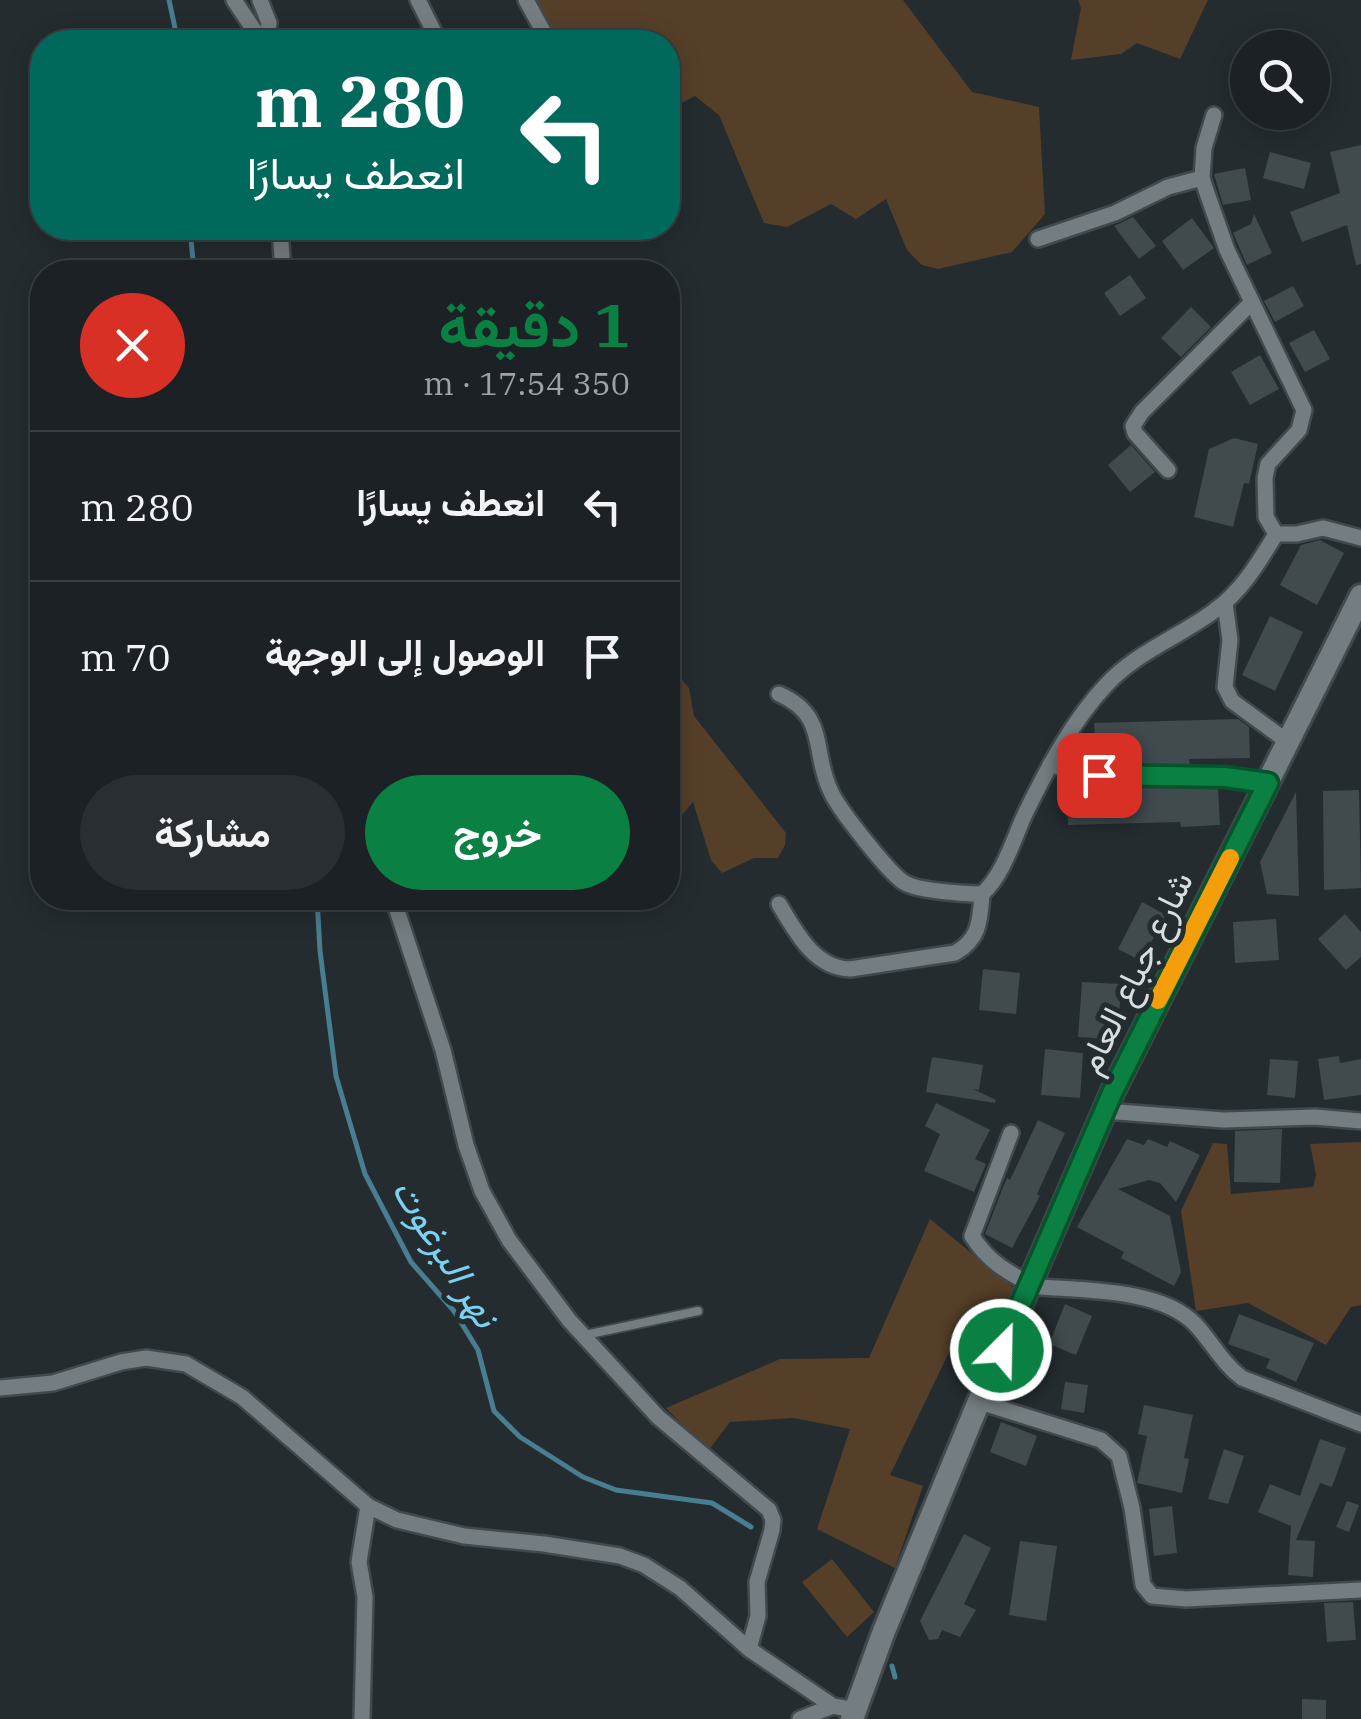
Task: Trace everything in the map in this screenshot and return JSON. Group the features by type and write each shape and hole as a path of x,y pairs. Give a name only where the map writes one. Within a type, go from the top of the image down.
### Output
{"main road":[{"name":"شارع جباع العام","path":"846,1712 1104,1112 1361,596"}],"street":[{"path":"234,0 255,30"},
{"path":"260,0 269,23 267,30"},
{"path":"418,0 433,30"},
{"path":"526,0 542,30"},
{"path":"1214,115 1206,138 1202,178 1227,250 1304,410 1298,430 1268,464 1266,517 1276,534"},
{"path":"1038,239 1116,212 1168,187 1202,178"},
{"path":"1168,470 1134,426 1142,412 1251,303"},
{"path":"1276,534 1324,528 1361,538"},
{"path":"778,904 814,955 835,969 956,953 968,946 978,930 982,894 1050,765 1107,684 1160,643 1225,602 1276,534"},
{"path":"1225,602 1230,640 1225,688 1232,702 1288,742"},
{"path":"779,694 799,703 810,715 831,793 899,880 918,888 982,894"},
{"path":"1050,765 1099,775 1225,777 1268,783"},
{"path":"397,910 443,1050 466,1145 482,1191 508,1240 582,1335 668,1426 769,1510 772,1530 757,1582 758,1616 749,1649"},
{"path":"1104,1112 1224,1120 1361,1120"},
{"path":"1011,1133 972,1236 982,1253 1001,1270 1030,1285 1139,1296 1173,1306 1196,1324 1228,1367 1242,1378 1361,1424"},
{"path":"0,1388 53,1383 146,1358 186,1364 242,1396 368,1506 398,1520 464,1536 620,1556 644,1565 680,1588 749,1649 846,1712"},
{"path":"980,1402 1090,1436 1112,1448 1119,1456 1132,1508 1142,1586 1152,1596 1186,1599 1361,1590"},
{"path":"362,1719 365,1597 358,1562 368,1506"},
{"path":"800,1719 846,1712"}],"lane":[{"path":"582,1335 698,1311"}],"shaded area":[{"path":"535,0 903,0 972,92 1039,107 1045,214 1012,252 938,269 922,265 907,250 886,199 856,219 831,204 787,227 764,223 719,115 695,96 680,104 680,30 551,30"},
{"path":"1078,0 1208,0 1180,59 1137,43 1121,54 1071,60 1081,8"},
{"path":"680,677 689,688 694,716 786,833 778,858 754,858 722,873 711,860 693,802 680,817"},
{"path":"1361,1142 1361,1305 1351,1307 1326,1345 1248,1303 1196,1311 1181,1211 1213,1143 1227,1144 1231,1194 1313,1187 1316,1175 1310,1144"},
{"path":"930,1219 1015,1289 987,1358 952,1346 890,1475 923,1486 895,1568 817,1529 850,1429 794,1418 730,1422 708,1451 666,1408 780,1359 869,1358"},
{"path":"832,1559 874,1612 847,1637 802,1582"}],"building":[{"path":"1361,145 1361,264 1356,265 1347,225 1302,242 1290,212 1340,193 1330,152"},
{"path":"1270,152 1311,163 1304,189 1263,178"},
{"path":"1245,168 1251,200 1223,205 1214,174"},
{"path":"1254,214 1272,253 1247,265 1233,233 1251,224"},
{"path":"1133,217 1156,246 1139,259 1114,226"},
{"path":"1192,218 1214,248 1183,270 1162,241"},
{"path":"1130,275 1146,298 1120,316 1104,293"},
{"path":"1293,286 1304,306 1275,322 1264,301"},
{"path":"1191,307 1211,327 1181,357 1161,338"},
{"path":"1314,330 1330,359 1305,372 1289,343"},
{"path":"1260,355 1279,389 1250,405 1231,372"},
{"path":"1234,438 1258,444 1233,527 1194,517 1209,449"},
{"path":"1131,445 1155,472 1130,492 1108,465"},
{"path":"1320,540 1344,553 1317,605 1280,585 1301,545"},
{"path":"1270,616 1303,632 1275,691 1242,675"},
{"path":"1238,719 1249,727 1250,758 1189,759 1190,765 1097,763 1094,723"},
{"path":"1066,783 1099,786 1218,788 1220,825 1068,825"},
{"path":"1359,790 1361,888 1324,890 1323,791"},
{"path":"1296,792 1299,896 1267,894 1260,862"},
{"path":"1142,902 1166,915 1141,961 1118,949"},
{"path":"1345,914 1361,932 1361,957 1346,970 1318,939"},
{"path":"1276,919 1279,960 1235,963 1233,922"},
{"path":"983,969 1020,973 1016,1014 979,1010"},
{"path":"1082,982 1121,984 1118,1040 1078,1037"},
{"path":"1045,1049 1083,1053 1080,1098 1041,1095"},
{"path":"1339,1056 1340,1063 1361,1059 1361,1095 1324,1100 1318,1059"},
{"path":"932,1057 983,1065 979,1090 973,1089 996,1100 995,1103 926,1092"},
{"path":"1270,1059 1298,1061 1295,1098 1267,1095"},
{"path":"936,1103 990,1130 975,1159 986,1164 974,1192 924,1171 940,1134 925,1126"},
{"path":"1038,1120 1065,1133 1037,1194 1040,1196 1012,1248 985,1234 1007,1178 1010,1180"},
{"path":"1282,1129 1280,1183 1234,1182 1235,1131"},
{"path":"1127,1139 1144,1145 1148,1139 1167,1147 1170,1141 1200,1155 1176,1202 1160,1183 1149,1180 1118,1189 1170,1216 1181,1272 1174,1286 1121,1258 1124,1252 1077,1227"},
{"path":"1065,1304 1092,1316 1076,1355 1049,1344"},
{"path":"1239,1314 1314,1343 1296,1382 1266,1368 1270,1359 1228,1344"},
{"path":"1065,1382 1088,1385 1084,1413 1061,1409"},
{"path":"1144,1405 1193,1415 1182,1493 1137,1483 1147,1436 1138,1434"},
{"path":"1001,1422 1037,1436 1026,1466 990,1452"},
{"path":"1320,1439 1346,1448 1332,1487 1320,1483 1296,1540 1315,1541 1313,1577 1288,1575 1291,1526 1258,1512 1270,1484 1300,1496"},
{"path":"1224,1449 1244,1456 1228,1504 1208,1499"},
{"path":"1347,1501 1359,1505 1349,1532 1336,1527"},
{"path":"1172,1506 1177,1553 1154,1556 1149,1509"},
{"path":"964,1534 991,1548 964,1604 976,1610 960,1637 942,1630 938,1639 929,1640 920,1621"},
{"path":"1020,1541 1057,1546 1046,1621 1009,1615"},
{"path":"1353,1602 1356,1640 1327,1642 1324,1603"},
{"path":"1302,1699 1326,1700 1326,1719 1302,1719"}],"waterway":[{"name":"نهر البرغوت","path":"169,0 175,30"},
{"name":"نهر البرغوت","path":"191,240 193,260"},
{"name":"نهر البرغوت","path":"318,910 336,1076 365,1174 411,1262 454,1311 478,1350 494,1411 520,1437 583,1477 616,1490 712,1503 751,1527"},
{"name":"نهر البرغوت","path":"892,1666 895,1677"}],"slow traffic":[{"path":"1158,1000 1230,858"}],"route":[{"path":"1001,1350 1113,1091 1268,783 1225,777 1099,775"}]}
